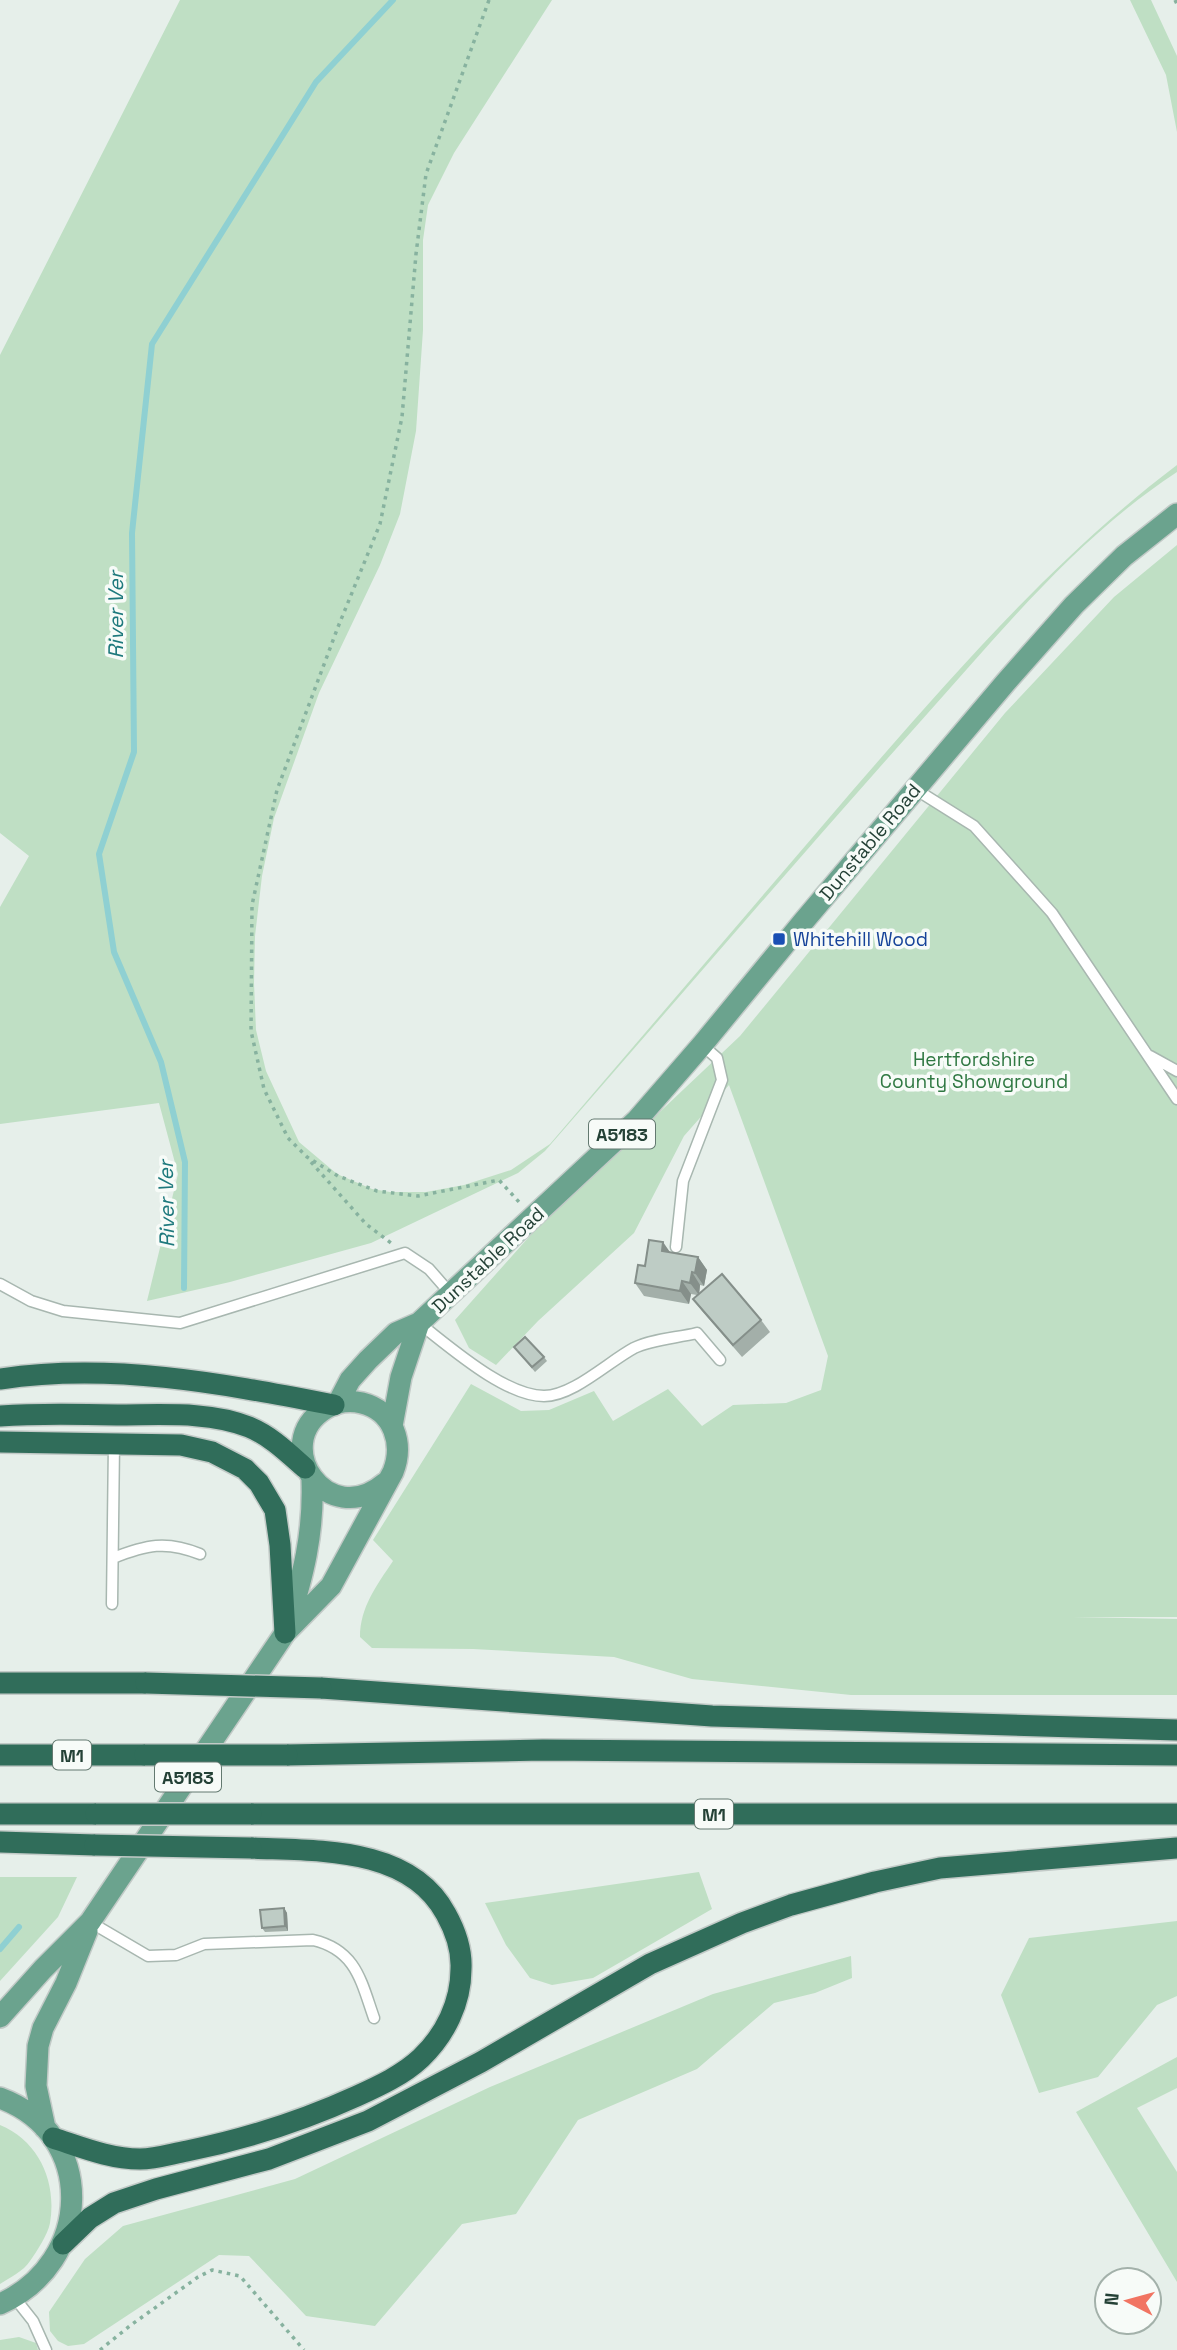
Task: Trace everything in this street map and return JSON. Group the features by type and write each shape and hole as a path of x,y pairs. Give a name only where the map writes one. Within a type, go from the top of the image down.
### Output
{"highway":[{"path":"0,1379 82,1373 153,1375 336,1404"},
{"path":"0,1416 146,1415 216,1418 248,1427 268,1437 309,1474"},
{"path":"0,1442 169,1444 202,1448 245,1469 259,1483 275,1510 285,1633"},
{"path":"0,1684 146,1683 321,1688 712,1716 1177,1730"},
{"name":"M1","path":"0,1755 287,1755 543,1750 1177,1755"},
{"name":"M1","path":"0,1814 1177,1814"},
{"path":"0,1842 251,1848 314,1851 368,1858 410,1875 424,1886 443,1908 460,1950 458,1996 439,2038 409,2068 371,2090 295,2122 223,2144 141,2159 102,2154 49,2133"},
{"path":"63,2244 90,2218 114,2203 287,2153 377,2117 471,2068 650,1964 742,1923 791,1905 940,1868 1177,1848"}],"main road":[{"name":"Dunstable Road","path":"336,1404 349,1380 396,1333 419,1323 637,1120 1074,604 1124,556 1177,514"},
{"name":"Dunstable Road","path":"392,1426 401,1377 419,1323"},
{"path":"350,1402 371,1406 392,1426 397,1439 398,1454 393,1472 385,1483 366,1496 349,1498 329,1494 309,1474 302,1455 308,1426 319,1413 336,1404 350,1402"},
{"name":"A5183","path":"285,1633 305,1568 309,1545 313,1512 309,1474"},
{"name":"A5183","path":"0,2017 90,1922 285,1633 331,1586 368,1520 385,1483"},
{"name":"A5183","path":"49,2133 36,2086 38,2046 43,2028 66,1983 90,1922"},
{"path":"0,2098 14,2104 49,2133 62,2154 71,2182 72,2210 63,2244 53,2262 40,2278 7,2300"}],"lane":[{"path":"915,789 974,826 1052,913 1177,1100"},
{"path":"676,1247 682,1181 722,1080 717,1058 702,1045"},
{"path":"1148,1056 1177,1071"},
{"path":"0,1284 31,1301 63,1311 180,1323 405,1253 429,1269 450,1293"},
{"path":"419,1323 474,1366 531,1395 547,1396 565,1391 636,1347 697,1333 720,1360"},
{"path":"112,1604 114,1442"},
{"path":"113,1558 142,1547 161,1545 186,1548 200,1554"},
{"path":"90,1922 148,1956 176,1955 204,1944 313,1940 330,1944 345,1954 361,1981 374,2018"},
{"path":"7,2300 33,2321 47,2350"}],"path":[{"path":"405,1253 366,1224 288,1138 264,1089 251,1031 252,905 277,790 338,626 380,524 402,417 426,174 489,0"},
{"path":"307,1157 338,1176 377,1191 418,1196 499,1180 525,1208"},
{"path":"100,2350 175,2293 212,2270 240,2276 304,2350"}],"green space":[{"path":"180,0 552,0 454,153 428,205 423,240 423,330 416,431 400,514 380,565 319,693 274,818 262,876 255,936 254,983 256,1030 266,1071 299,1142 337,1174 372,1189 426,1192 464,1185 511,1170 550,1144 967,661 1047,578 1089,539 1177,465 1177,472 1105,526 1041,588 826,828 545,1151 518,1173 371,1243 230,1282 147,1301 178,1174 159,1103 0,1124 0,907 29,856 0,833 0,355"},
{"path":"1130,0 1151,0 1177,56 1177,132 1166,75"},
{"name":"Hertfordshire County Showground","path":"1177,545 1177,1617 1073,1617 1177,1619 1177,1695 851,1695 692,1679 614,1657 473,1649 372,1648 360,1637 363,1616 370,1597 393,1561 373,1540 471,1384 521,1411 549,1410 594,1391 613,1421 668,1389 702,1426 733,1405 786,1403 821,1390 828,1356 729,1085 684,1136 634,1233 538,1321 496,1365 469,1348 455,1320 536,1229 740,1036 1005,713 1114,597"},
{"path":"699,1872 712,1909 593,1978 552,1985 530,1978 506,1945 485,1903"},
{"path":"0,1877 77,1877 58,1917 0,1981"},
{"path":"1177,1921 1177,1996 1157,2005 1098,2077 1039,2093 1001,1995 1029,1938"},
{"path":"851,1956 852,1978 815,1993 774,2003 697,2069 578,2120 516,2214 462,2224 375,2326 306,2316 249,2256 219,2255 84,2344 68,2346 58,2341 50,2331 49,2312 85,2259 123,2226 295,2179 490,2087 713,1994"},
{"path":"1177,2057 1177,2088 1137,2108 1177,2172 1177,2282 1076,2112"},
{"path":"0,2125 14,2132 35,2152 48,2178 51,2208 49,2227 33,2257 24,2268 0,2284"},
{"path":"19,2337 36,2343 38,2350 0,2350 0,2340"}],"building":[{"path":"649,1240 663,1242 662,1251 698,1257 690,1283 682,1281 680,1291 635,1283 638,1265 645,1266"},
{"path":"722,1274 761,1320 733,1345 693,1299"},
{"path":"525,1337 544,1357 532,1367 514,1347"},
{"path":"284,1908 285,1926 262,1928 260,1910"}],"waterway":[{"name":"River Ver","path":"184,1288 185,1162 161,1062 114,952 99,854 134,752 132,533 152,344 316,82 393,0"},
{"name":"River Ver","path":"0,1949 19,1927"}],"place":[{"name":"Whitehill Wood","path":"779,939"}]}
